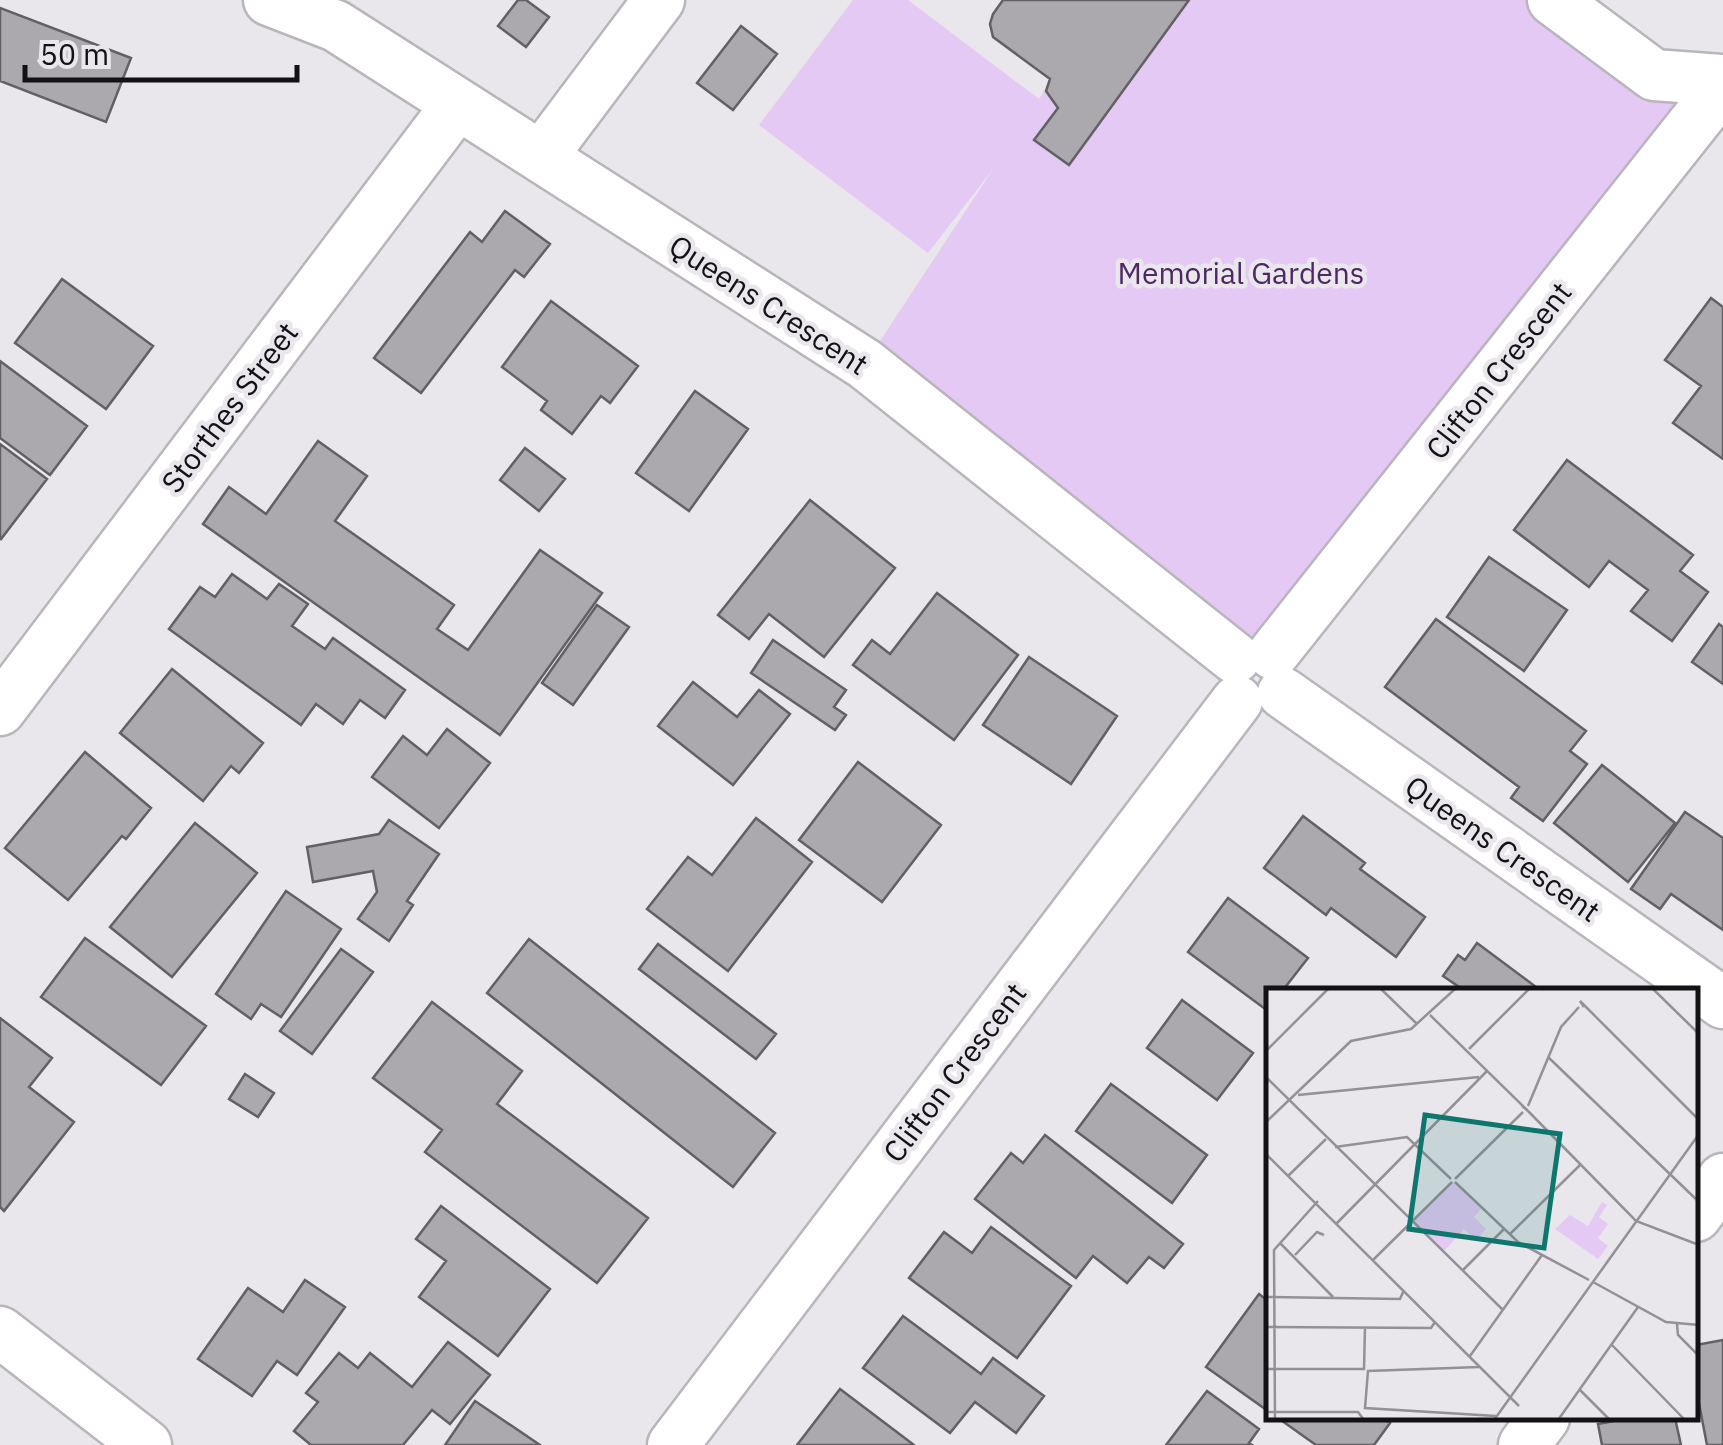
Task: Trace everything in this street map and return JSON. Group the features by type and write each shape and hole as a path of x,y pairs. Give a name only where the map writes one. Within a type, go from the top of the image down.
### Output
{"street":[{"name":"Queens Crescent","path":"269,0 336,26 865,364 1257,676 1723,1003"},
{"path":"541,157 659,0"},
{"path":"1553,0 1654,75 1723,83"},
{"name":"Clifton Crescent","path":"673,1445 1257,676 1723,83"},
{"name":"Storthes Street","path":"0,710 458,105"},
{"path":"1698,1213 1723,1179"},
{"path":"0,1332 146,1445"},
{"path":"1524,1445 1543,1420"}],"green space":[{"name":"Memorial Gardens","path":"853,0 908,0 1039,99 1104,0 1553,0 1714,99 1260,673 865,364 993,169 928,253 759,125"}],"building":[{"path":"518,0 526,0 549,17 526,47 498,26"},
{"path":"1003,0 1189,0 1069,165 1034,140 1058,108 1046,91 1050,79 993,37 990,24"},
{"path":"0,8 131,58 106,122 0,81"},
{"path":"741,26 777,54 733,110 697,83"},
{"path":"505,211 550,244 524,277 515,270 421,393 374,358 470,232 482,242"},
{"path":"62,279 153,346 106,409 15,343"},
{"path":"1711,298 1723,307 1723,459 1673,423 1701,386 1665,360"},
{"path":"551,301 638,366 610,403 601,396 572,434 541,410 547,401 502,367"},
{"path":"0,361 87,426 50,475 0,438"},
{"path":"695,391 748,429 689,511 636,473"},
{"path":"318,441 367,476 335,521 454,605 437,629 468,650 540,550 602,593 500,735 203,524 229,487 266,514"},
{"path":"0,444 47,479 1,539 0,538"},
{"path":"525,448 565,479 539,511 500,480"},
{"path":"1567,460 1693,555 1680,571 1708,592 1672,641 1631,611 1648,590 1609,561 1589,587 1514,530"},
{"path":"810,500 895,568 824,657 769,614 749,639 718,615"},
{"path":"1489,557 1567,610 1524,671 1447,617"},
{"path":"232,574 267,599 279,584 308,604 292,626 325,649 333,638 405,690 385,718 360,700 343,724 316,704 301,725 169,629 200,587 215,597"},
{"path":"937,593 1018,655 954,740 853,665 872,640 890,654"},
{"path":"597,605 629,627 573,705 542,683"},
{"path":"1436,619 1586,731 1570,751 1587,764 1543,821 1511,798 1519,787 1385,687"},
{"path":"1719,624 1723,627 1723,684 1692,662"},
{"path":"773,640 846,690 834,707 846,715 835,730 751,673"},
{"path":"1029,657 1117,716 1071,784 983,725"},
{"path":"172,669 263,743 239,773 231,766 203,801 120,733"},
{"path":"693,682 737,717 759,690 790,714 733,785 658,726"},
{"path":"447,729 490,763 439,828 372,777 403,736 427,755"},
{"path":"85,752 151,808 68,900 5,848"},
{"path":"858,762 941,825 882,902 799,840"},
{"path":"1602,765 1675,823 1628,882 1554,823"},
{"path":"1685,812 1723,838 1723,930 1671,894 1660,909 1631,889"},
{"path":"1303,816 1365,863 1360,869 1425,917 1396,957 1331,908 1326,915 1264,868"},
{"path":"756,818 812,862 728,971 647,909 688,857 712,875"},
{"path":"389,820 439,854 407,901 413,905 389,941 358,919 377,892 373,871 313,882 307,847 379,834"},
{"path":"195,823 257,873 172,977 110,927"},
{"path":"286,891 341,929 281,1017 261,1004 251,1019 216,994"},
{"path":"1228,898 1308,958 1285,988 1266,988 1266,1010 1188,952"},
{"path":"85,938 206,1026 161,1085 41,997"},
{"path":"529,939 775,1133 733,1187 487,993"},
{"path":"1477,943 1537,988 1458,988 1443,976 1458,955 1465,960"},
{"path":"658,944 776,1034 756,1059 639,969"},
{"path":"341,949 373,972 312,1054 280,1031"},
{"path":"1182,1000 1253,1053 1217,1100 1147,1048"},
{"path":"432,1002 522,1071 497,1104 648,1218 597,1283 425,1152 442,1130 373,1078"},
{"path":"0,1018 52,1058 29,1087 74,1122 4,1211 0,1207"},
{"path":"245,1074 274,1093 258,1117 229,1099"},
{"path":"1111,1084 1207,1155 1172,1203 1076,1131"},
{"path":"1045,1135 1183,1244 1164,1268 1149,1257 1127,1283 1093,1256 1076,1278 975,1199 1011,1153 1023,1163"},
{"path":"441,1206 550,1289 498,1356 419,1297 446,1261 416,1239"},
{"path":"991,1227 1071,1286 1017,1358 909,1278 944,1232 972,1253"},
{"path":"305,1280 345,1307 297,1375 277,1361 252,1396 198,1359 248,1288 283,1312"},
{"path":"1259,1294 1266,1299 1266,1410 1206,1367"},
{"path":"903,1316 981,1374 993,1358 1044,1396 1016,1433 975,1402 950,1433 863,1368"},
{"path":"1723,1340 1723,1445 1707,1445 1698,1398 1698,1345"},
{"path":"448,1342 490,1375 450,1424 432,1410 403,1445 311,1445 294,1431 318,1402 306,1393 339,1353 358,1368 370,1353 412,1387"},
{"path":"840,1389 914,1445 797,1445"},
{"path":"1207,1391 1259,1429 1249,1443 1252,1445 1166,1445"},
{"path":"475,1401 540,1445 445,1445"},
{"path":"1281,1420 1390,1423 1374,1445 1316,1445"},
{"path":"1675,1420 1681,1445 1602,1445 1598,1424"}]}
